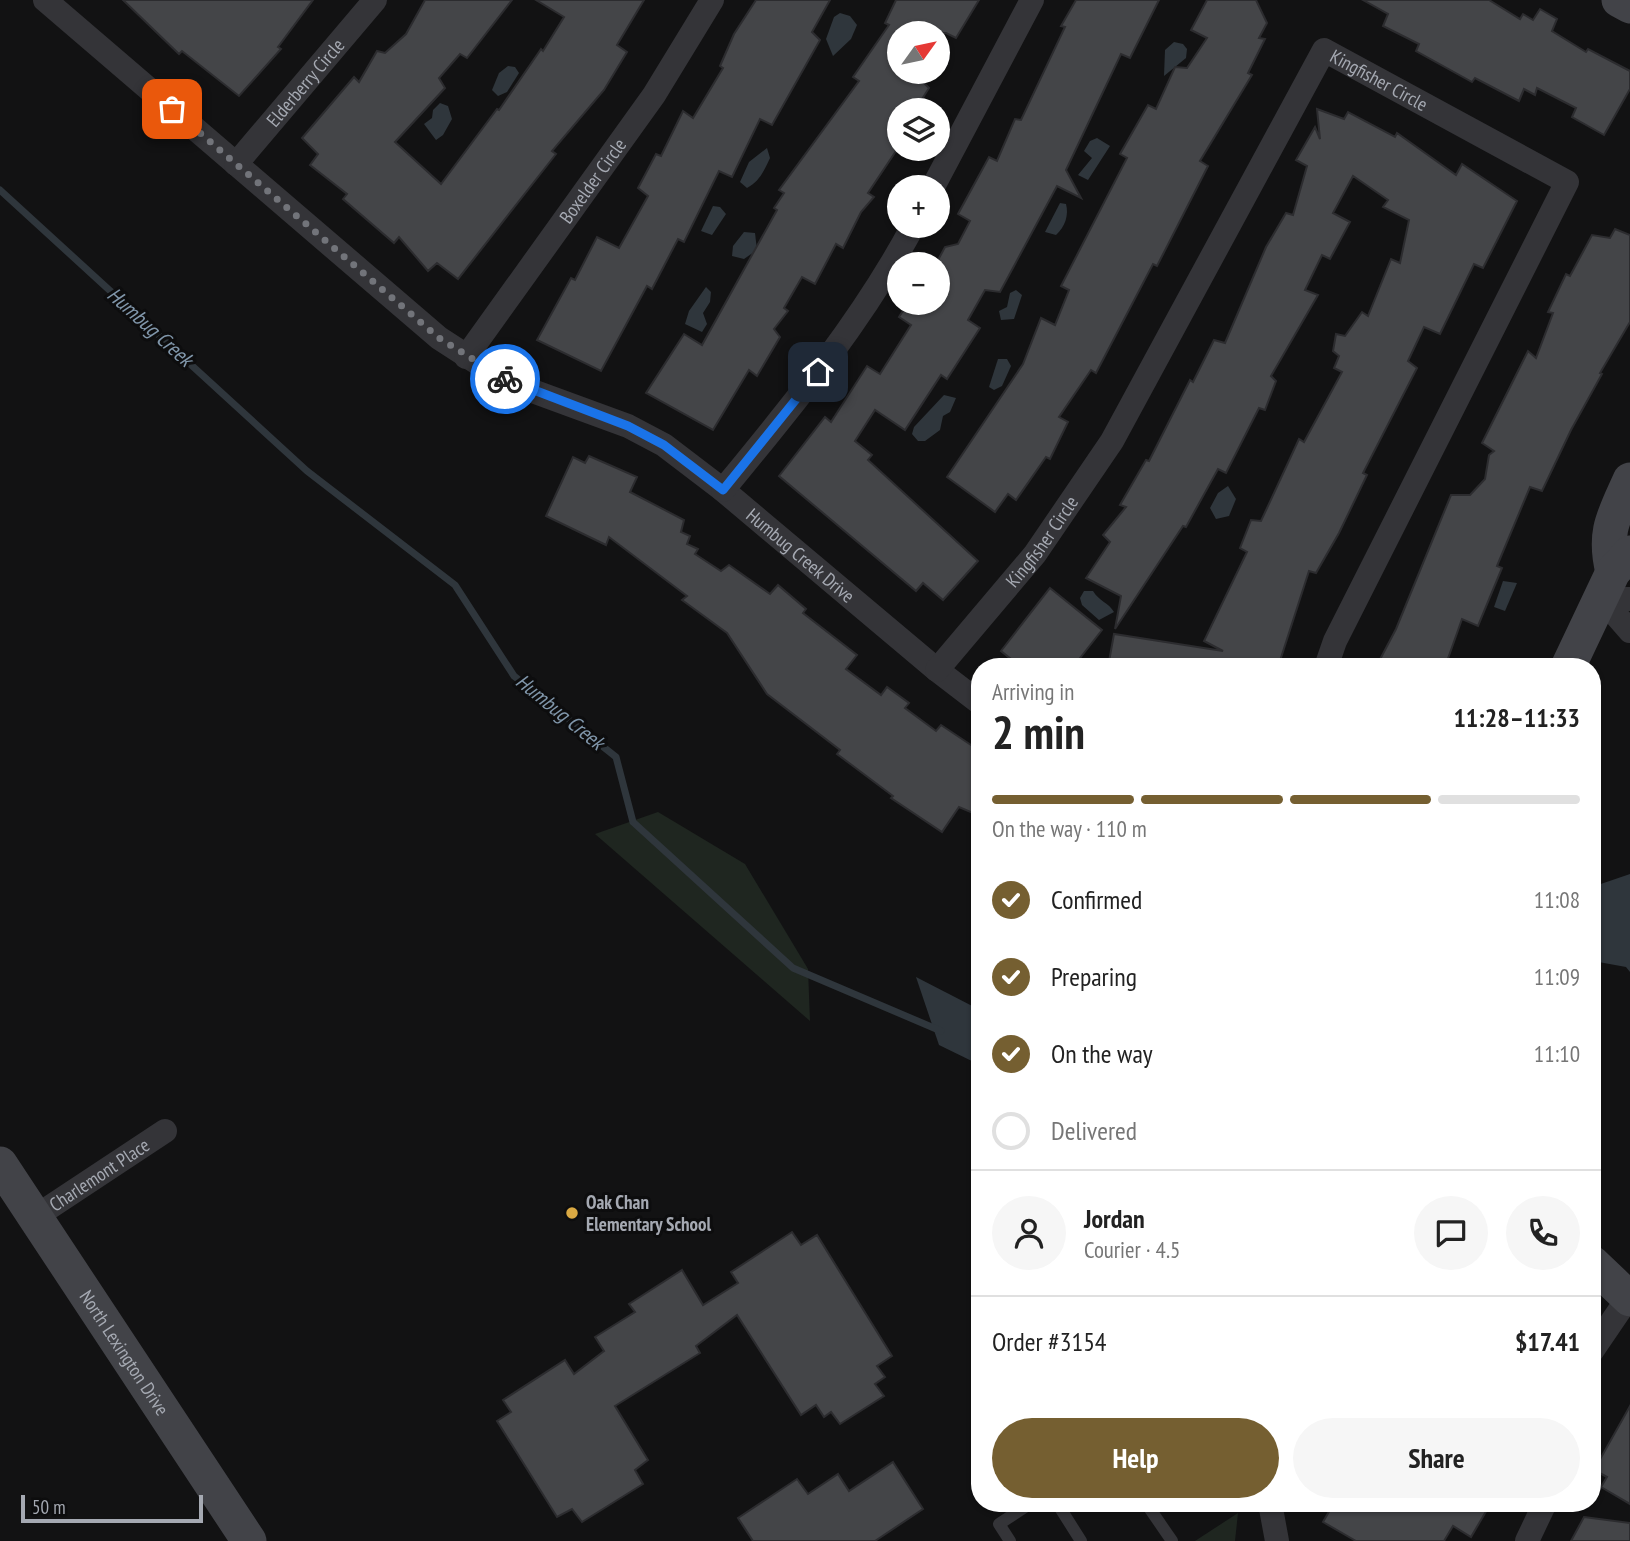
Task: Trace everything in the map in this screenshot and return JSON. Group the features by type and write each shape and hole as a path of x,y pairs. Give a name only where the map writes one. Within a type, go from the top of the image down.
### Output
{"street":[{"name":"Humbug Creek Drive","path":"46,0 439,338 466,357 527,389 628,426 664,445 723,490 971,696"},
{"name":"Elderberry Circle","path":"236,164 375,0"},
{"name":"Boxelder Circle","path":"466,357 654,95 712,0"},
{"path":"939,175 1032,0"},
{"path":"1619,0 1630,6"},
{"name":"Kingfisher Circle","path":"937,670 1035,554 1112,440 1324,50 1567,182 1335,641 1329,658"},
{"path":"723,490 803,393 863,311 906,238"},
{"path":"1630,480 1609,526 1607,548 1619,581 1630,631"},
{"path":"1573,658 1619,581"},
{"name":"Charlemont Place","path":"35,1217 165,1131"},
{"name":"North Lexington Drive","path":"0,1164 249,1541"},
{"path":"1601,1272 1629,1298 1601,1338"},
{"path":"1272,1512 1278,1541"},
{"path":"1527,1541 1541,1512"}],"lane":[{"path":"1010,1541 999,1524 1017,1512"},
{"path":"1063,1512 1081,1541"},
{"path":"1152,1512 1172,1541"}],"shaded area":[{"path":"840,13 850,16 857,25 851,39 833,56 826,39 834,17"},
{"path":"1174,42 1183,44 1187,49 1186,58 1164,76 1165,50"},
{"path":"508,66 515,67 519,73 507,92 498,96 492,90 499,73"},
{"path":"440,103 448,106 452,119 443,135 436,140 424,124 432,118 433,110"},
{"path":"1097,138 1110,146 1088,180 1078,175 1092,158 1084,151 1090,141"},
{"path":"767,148 770,158 766,167 758,179 747,188 740,182 749,162"},
{"path":"1060,203 1066,204 1067,208 1064,225 1056,235 1045,232"},
{"path":"713,206 720,207 726,214 712,235 701,231"},
{"path":"744,232 755,233 757,250 744,259 732,256 733,246"},
{"path":"706,287 711,292 710,302 703,313 707,324 702,332 685,324 689,311"},
{"path":"1016,290 1022,295 1014,319 1001,320 999,311 1007,307 1010,293"},
{"path":"998,359 1007,359 1011,366 1002,386 994,390 989,387"},
{"path":"944,395 956,398 950,412 943,416 940,430 925,441 918,441 912,434 914,427"},
{"path":"1228,486 1236,499 1229,516 1216,519 1210,508 1218,493"},
{"path":"1503,581 1517,583 1505,611 1494,607"},
{"path":"1084,591 1093,591 1114,612 1099,620 1082,605 1080,598"},
{"path":"658,812 745,864 808,969 810,1021 595,834"},
{"path":"1630,874 1630,972 1626,967 1601,962 1601,884"},
{"path":"916,977 971,1005 971,1061 939,1045"},
{"path":"1238,1513 1235,1541 1195,1541"}],"building":[{"path":"123,0 313,0 278,47 281,49 239,96 182,51 179,54"},
{"path":"425,0 512,0 467,58 460,54 439,78 445,88 395,142 441,184 497,109 499,110 541,49 543,51 564,17 536,0 644,0 617,45 627,52 604,90 552,151 556,154 458,279 437,263 428,271 399,237 394,243 343,199 347,194 310,165 318,154 302,138 354,77 359,82 377,51 385,53 406,34"},
{"path":"756,0 830,0 812,32 820,40 772,125 760,119 732,177 719,171 684,242 678,239 652,289 647,286 601,371 537,340 571,278 575,280 597,237 619,248 648,196 638,188 656,154 661,156 683,111 693,118 723,68 720,66 734,34"},
{"path":"896,0 979,0 956,38 950,35 950,21 885,23"},
{"path":"1076,0 1159,0 1130,58 1121,54 1066,170 1081,198 1057,186 1000,292 985,290 968,320 980,328 947,379 941,375 905,430 875,410 855,441 872,455 868,460 978,561 943,600 923,583 916,591 779,476 825,417 831,422 867,366 880,374 911,325 899,317 900,315 950,315 950,252 942,252 945,247 958,244 970,221 958,214 989,157 997,161 1015,119 1021,120 1065,27 1061,26"},
{"path":"1207,0 1256,0 1267,23 1259,38 1265,39 1248,73 1252,75 1200,161 1208,166 1157,266 1153,264 1096,373 1091,370 1059,417 1068,422 1050,459 1046,457 1016,500 1008,494 995,512 947,477 1023,364 1041,318 1055,325 1069,290 1061,286 1127,158 1120,154 1148,105 1156,109 1175,67 1187,68 1207,38 1191,30"},
{"path":"1363,0 1489,0 1520,19 1523,14 1533,20 1540,9 1557,19 1552,31 1586,52 1588,49 1630,71 1630,89 1604,135 1572,117 1576,108 1537,88 1535,95 1524,89 1519,101 1475,78 1472,82 1416,51 1419,44 1383,26 1388,14"},
{"path":"887,28 887,84 925,84 929,88 923,98 887,98 887,161 889,161 868,193 874,197 861,212 843,248 836,244 815,284 802,277 784,308 788,311 774,329 780,337 757,376 749,370 713,430 646,393 684,334 702,345 777,210 774,208 784,193 779,190 859,81 853,77"},
{"path":"1317,109 1344,119 1348,112 1395,137 1397,133 1456,175 1462,164 1517,201 1483,268 1474,264 1440,334 1424,327 1408,361 1417,368 1363,473 1367,475 1339,533 1316,573 1309,571 1281,658 1110,658 1114,634 1223,651 1204,641 1247,552 1240,548 1251,520 1261,521 1299,439 1304,442 1342,372 1334,368 1339,356 1333,351 1336,334 1345,336 1362,312 1368,316 1391,259 1400,263 1409,220 1383,207 1388,200 1353,176 1333,213 1350,222 1330,259 1322,255 1305,290 1318,295 1271,376 1276,381 1265,410 1259,408 1226,473 1218,469 1186,527 1183,526 1115,629 1121,596 1086,578 1110,542 1103,535 1126,507 1120,505 1146,460 1149,461 1190,380 1193,382 1214,340 1225,343 1266,247 1286,213 1293,215 1307,166 1296,160 1315,127 1320,139"},
{"path":"1615,229 1630,235 1630,322 1600,373 1602,374 1542,491 1530,487 1497,566 1502,568 1478,626 1462,619 1448,658 1381,658 1396,629 1451,495 1470,495 1485,479 1489,455 1494,451 1482,443 1528,351 1536,358 1553,313 1548,312 1566,274 1570,276 1592,235 1610,238"},
{"path":"589,456 637,477 630,492 684,520 681,532 690,536 687,544 698,549 695,554 721,571 729,565 770,594 778,585 806,609 803,613 857,655 846,669 881,695 887,687 909,703 905,708 936,731 941,725 971,745 971,812 959,807 942,832 891,798 893,796 837,754 840,750 767,694 727,633 682,600 687,596 609,537 606,545 546,516 573,457 585,463"},
{"path":"1050,588 1102,630 1080,658 1010,658 1001,651"},
{"path":"792,1232 801,1245 817,1235 892,1356 877,1366 885,1377 875,1384 884,1396 840,1424 831,1412 824,1417 816,1405 801,1415 737,1315 696,1346 700,1353 615,1406 648,1460 635,1470 643,1484 582,1522 572,1509 557,1517 497,1421 511,1412 503,1400 565,1360 574,1374 604,1351 595,1337 635,1312 629,1304 682,1270 703,1305 738,1283 731,1272"},
{"path":"1630,1406 1630,1504 1601,1487 1607,1477 1601,1474 1601,1458"},
{"path":"893,1462 923,1509 875,1541 753,1541 738,1518 797,1479 808,1494 838,1474 849,1491"},
{"path":"1329,1512 1486,1512 1471,1537 1453,1526 1444,1541 1356,1541 1323,1522"},
{"path":"1584,1517 1630,1523 1630,1541 1571,1541"}],"waterway":[{"name":"Humbug Creek","path":"0,190 307,471 455,585 514,676 616,757 633,822 793,968 941,1031"}],"way so far":[{"path":"172,109 439,338 505,379"}],"place":[{"name":"Oak Chan Elementary School","path":"572,1213"}],"route":[{"path":"505,379 546,397 628,426 664,445 723,490 818,372"}]}
